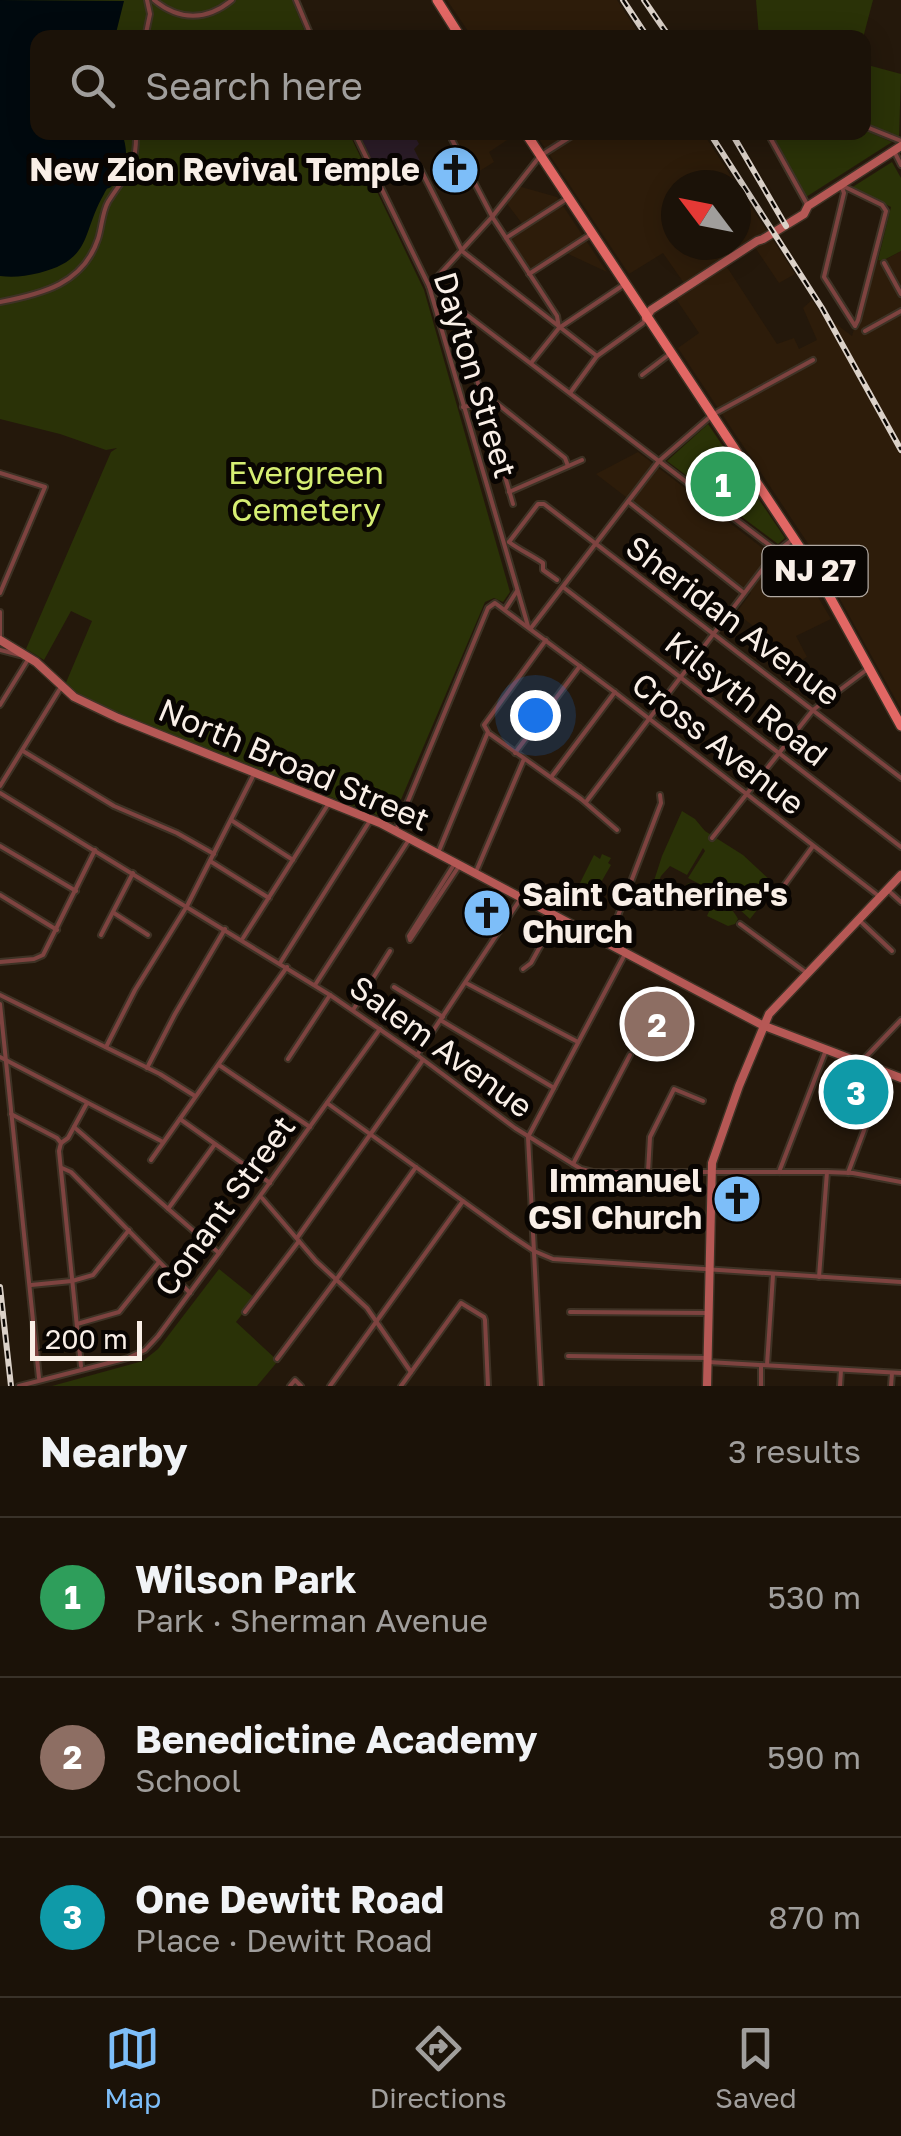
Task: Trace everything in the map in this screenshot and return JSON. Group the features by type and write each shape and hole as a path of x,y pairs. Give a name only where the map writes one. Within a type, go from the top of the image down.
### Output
{"main road":[{"path":"437,0 456,30"},
{"name":"NJ 27","path":"530,140 824,587 901,726"},
{"path":"646,318 651,310 804,214 808,206 898,146"},
{"name":"North Broad Street","path":"0,639 27,656 74,697 396,830 762,1025 901,1078"},
{"path":"707,1386 712,1163 762,1025 768,1014 901,875"}],"street":[{"path":"147,30 151,0 182,16 195,17 215,12 232,0"},
{"path":"296,0 309,30"},
{"path":"150,14 162,7"},
{"path":"871,130 898,146 901,165"},
{"path":"0,302 54,288 68,281 86,263 108,202 126,179 136,156 136,140"},
{"name":"Dayton Street","path":"358,140 429,286 496,524 506,542"},
{"path":"452,140 492,217 557,316 559,328"},
{"path":"565,140 540,156 492,217 429,286 824,587"},
{"path":"772,140 808,206"},
{"path":"420,168 462,251 597,356"},
{"path":"841,185 885,208 886,214 858,320 853,326 824,276 844,193 841,185"},
{"path":"506,238 568,198"},
{"path":"529,274 591,234"},
{"path":"884,263 901,294"},
{"path":"531,363 559,328 624,284"},
{"path":"462,311 461,325 512,504"},
{"path":"865,331 901,311"},
{"path":"570,393 597,356 646,318"},
{"path":"642,375 671,353"},
{"path":"529,627 660,460 715,419 813,360"},
{"path":"463,406 494,401 565,458 568,466"},
{"path":"509,492 582,460"},
{"path":"0,473 45,487 0,593"},
{"path":"628,502 744,593"},
{"name":"Sheridan Avenue","path":"506,542 538,504 544,504 901,778"},
{"path":"586,802 744,593 778,551 793,539"},
{"path":"506,542 543,563 543,570 557,580"},
{"path":"506,542 529,627"},
{"name":"Kilsyth Road","path":"563,587 901,847"},
{"path":"505,609 517,592"},
{"name":"Cross Avenue","path":"396,830 487,610 495,603 880,897"},
{"path":"0,612 0,639"},
{"path":"546,640 484,727 618,830"},
{"path":"0,650 27,656 0,704"},
{"path":"516,752 580,666"},
{"path":"712,838 813,710 869,668"},
{"path":"0,790 60,686"},
{"path":"551,777 615,692"},
{"path":"438,853 488,732"},
{"path":"23,751 114,806 214,854"},
{"path":"475,874 524,758"},
{"path":"106,1046 187,906 254,774"},
{"name":"Salem Avenue","path":"0,790 353,1010 528,1137 581,1169 827,1172 901,1182"},
{"path":"608,942 661,803 660,795"},
{"path":"242,940 329,803"},
{"path":"280,963 371,819"},
{"path":"231,820 293,860"},
{"path":"315,986 410,838"},
{"path":"0,846 76,891"},
{"path":"782,887 813,846"},
{"path":"0,962 39,958 47,950 95,850"},
{"path":"210,861 269,898"},
{"path":"424,916 457,864"},
{"path":"101,935 133,872"},
{"path":"888,889 901,902"},
{"path":"0,895 56,930"},
{"path":"417,1055 520,898"},
{"path":"113,913 148,934"},
{"path":"523,969 557,916"},
{"path":"859,920 892,951"},
{"path":"740,924 808,974"},
{"path":"147,1068 225,929"},
{"path":"353,1010 390,951"},
{"path":"542,1386 528,1137 627,952"},
{"path":"152,1160 287,967"},
{"path":"466,982 578,1042"},
{"path":"394,987 554,1088"},
{"path":"0,995 106,1046 196,1096"},
{"path":"288,1059 330,995"},
{"path":"0,1004 39,1380"},
{"path":"861,1062 901,1020"},
{"name":"Conant Street","path":"19,1386 128,1358 145,1350 380,1029"},
{"path":"780,1172 826,1049"},
{"path":"573,1164 630,1055"},
{"path":"3,1059 163,1142"},
{"path":"245,1312 423,1060"},
{"path":"218,1064 310,1127"},
{"path":"848,1173 886,1072"},
{"path":"648,1172 648,1143 674,1089 703,1101"},
{"path":"82,1368 58,1151 87,1102"},
{"path":"327,1103 544,1256 562,1261 901,1282"},
{"path":"11,1114 61,1143"},
{"path":"180,1118 270,1183"},
{"path":"74,1126 219,1253"},
{"path":"168,1209 215,1144"},
{"path":"277,1359 416,1167"},
{"path":"60,1168 71,1172 190,1293"},
{"path":"820,1277 827,1172"},
{"path":"261,1196 336,1280 358,1298 411,1372"},
{"path":"330,1386 463,1200"},
{"path":"30,1286 93,1275 129,1230"},
{"path":"76,1324 119,1312 159,1262"},
{"path":"760,1386 773,1274"},
{"path":"401,1386 461,1303 484,1316 488,1386"},
{"path":"570,1312 708,1313"},
{"path":"568,1356 708,1360 901,1374"},
{"path":"840,1386 841,1370"},
{"path":"892,1373 892,1386"},
{"path":"290,1386 295,1380 301,1386"}],"shaded area":[{"path":"0,0 124,1 117,30 30,30 30,140 124,140 126,159 119,178 104,194 83,243 69,260 39,273 0,276"},
{"path":"447,0 617,0 636,30 467,30"},
{"path":"362,140 417,140 419,144 414,149 421,163 383,184"},
{"path":"453,140 507,140 489,152 494,162 473,175"},
{"path":"540,140 708,140 727,170 661,170 661,254 629,274"},
{"path":"518,186 557,197 607,272 564,252 529,275 507,238 524,226 505,201"},
{"path":"751,207 795,274 779,283 752,243"},
{"path":"901,251 901,709 815,554 678,348 699,333 674,296 686,286 668,260 725,260 777,344 794,338 799,349 817,340 803,308 812,300 820,312 852,336 875,259 883,261"},
{"path":"638,452 769,553 789,548 831,619 796,636 807,657 800,661 736,613 751,593 596,474"}],"green space":[{"name":"Evergreen Cemetery","path":"0,0 292,0 304,30 30,30 30,140 352,140 424,290 510,592 503,602 494,598 485,602 394,816 387,819 119,714 69,689 65,685 92,621 71,611 44,660 26,649 111,452 117,448 106,450 0,419"},
{"path":"756,0 873,0 865,30 758,30"},
{"path":"871,66 901,74 899,137 871,125"},
{"path":"871,133 892,142 806,197 776,140 871,140"},
{"path":"892,162 901,178 901,251 882,261 878,260 891,207 851,188"},
{"path":"708,424 785,538 778,544 667,461"},
{"path":"682,811 743,855 771,881 762,893 767,897 750,919 728,899 688,878 705,851 703,848 687,875 670,866 654,893 651,890"},
{"path":"602,854 611,858 611,865 596,891 580,883 594,855 600,859"},
{"path":"690,883 729,907 738,919 735,924 728,926 707,916 711,907 682,893"},
{"path":"219,1269 255,1298 236,1322 278,1361 257,1386 52,1386 143,1361 158,1349"}],"railway":[{"path":"623,0 643,30"},
{"path":"644,0 665,30"},
{"path":"714,140 822,308 901,450"},
{"path":"736,140 786,226"},
{"path":"0,1287 11,1386"}],"place":[{"name":"New Zion Revival Temple","path":"455,170"},
{"name":"Wilson Park","path":"723,484"},
{"name":"Saint Catherine's Church","path":"487,913"},
{"name":"Benedictine Academy","path":"657,1024"},
{"name":"One Dewitt Road","path":"856,1092"},
{"name":"Immanuel CSI Church","path":"737,1199"}]}
